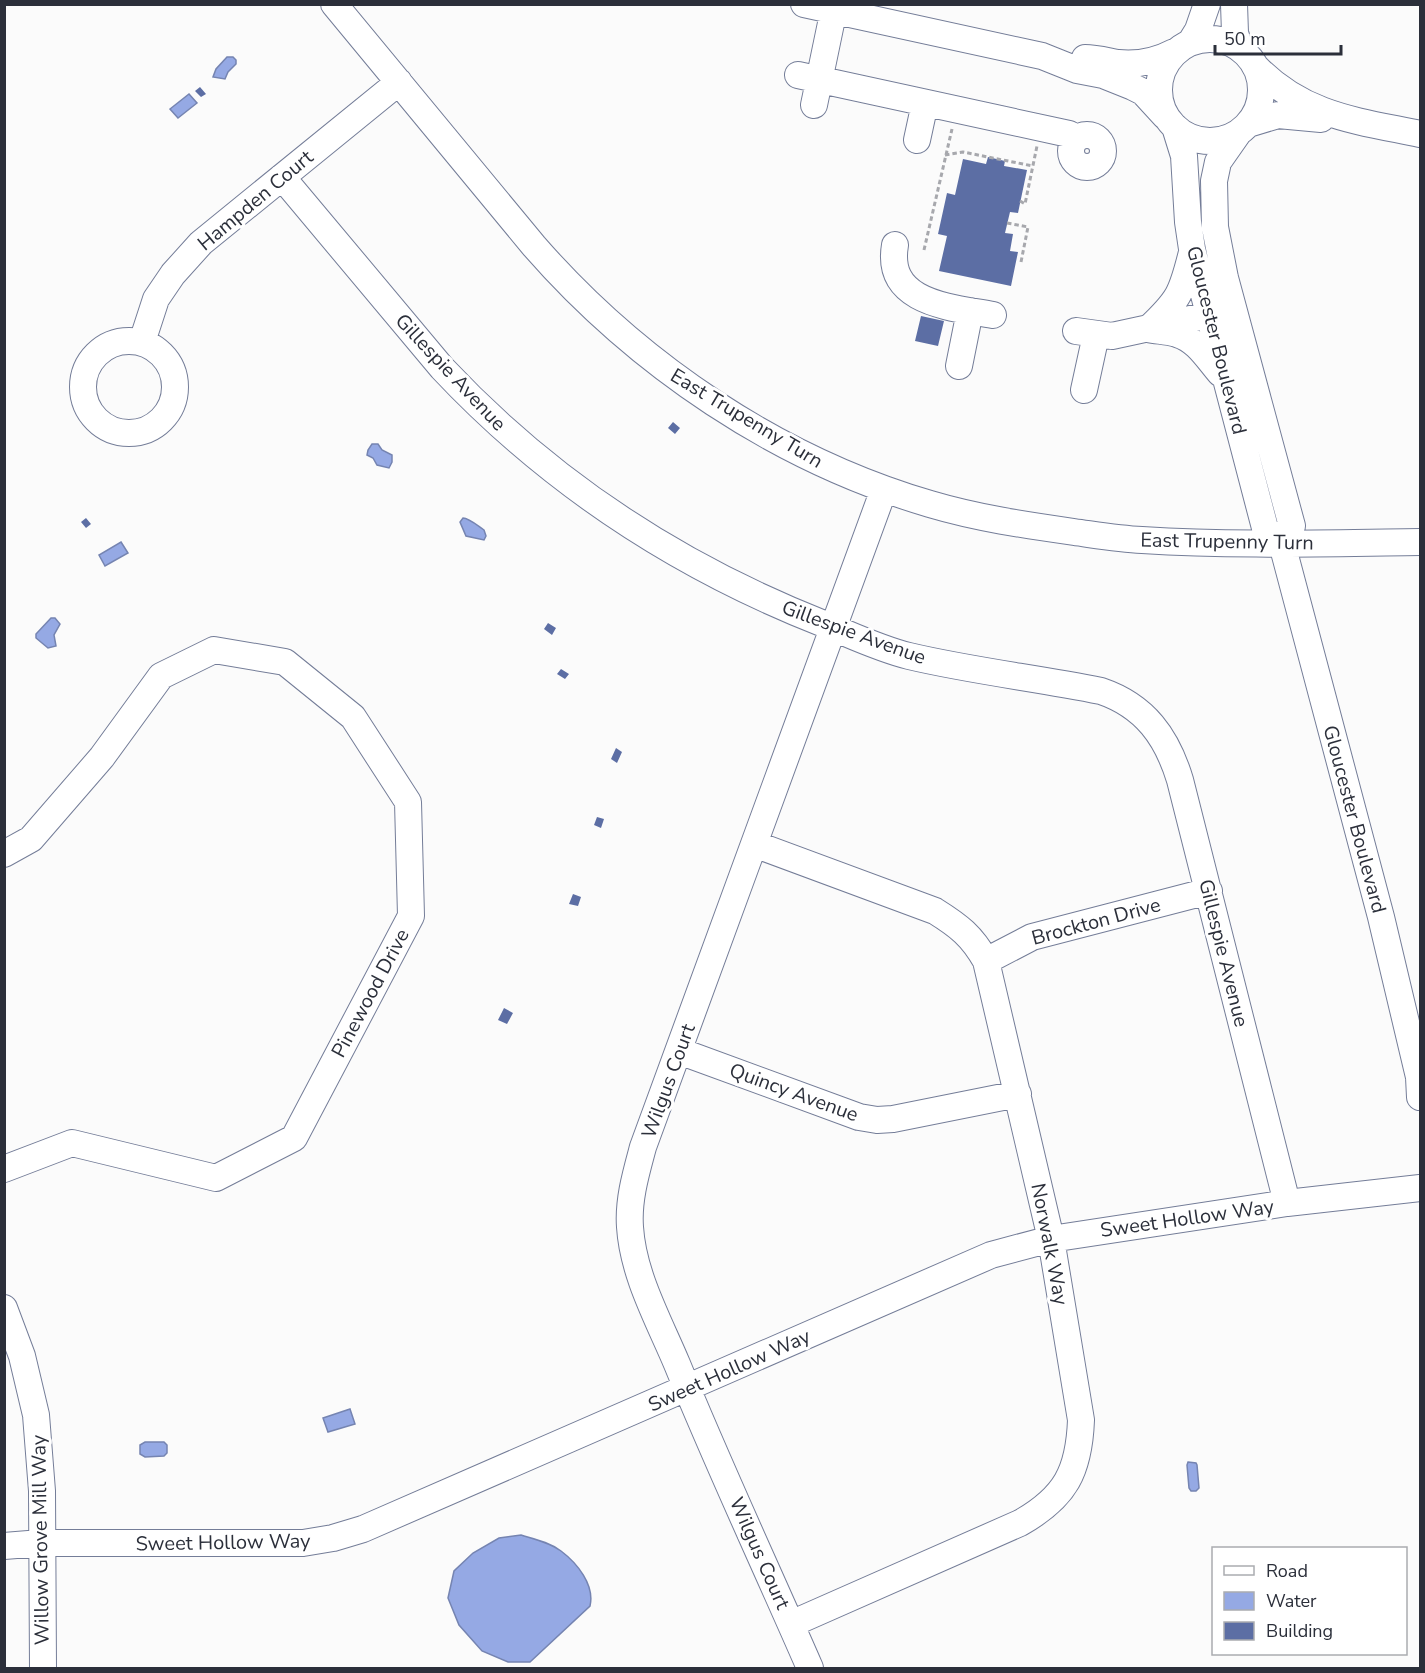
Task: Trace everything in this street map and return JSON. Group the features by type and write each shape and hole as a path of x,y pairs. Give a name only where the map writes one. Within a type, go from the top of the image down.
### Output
{"street":[{"name":"East Trupenny Turn","path":"333,4 559,275 637,346 701,396 777,440 828,466 884,489 979,517 1140,540 1282,544 1420,542"},
{"path":"804,4 835,8 1042,56 1077,70 1103,75 1143,92 1170,121 1189,137 1203,141 1227,139 1244,128 1278,115 1313,120 1343,118"},
{"path":"1170,121 1160,102 1158,89 1161,74 1166,63 1198,30 1207,4"},
{"path":"1234,4 1238,40 1257,68 1297,100 1343,118 1420,134"},
{"path":"1238,40 1245,4"},
{"path":"814,105 808,78 835,8"},
{"path":"1042,56 1091,58 1120,63 1158,60 1197,40 1210,38 1226,41 1238,40"},
{"path":"1244,128 1257,112 1261,97 1261,81 1257,68"},
{"path":"808,78 1069,134 1074,141"},
{"name":"Hampden Court","path":"142,342 156,300 173,274 201,243 399,82"},
{"path":"918,140 925,103"},
{"name":"Gloucester Boulevard","path":"1170,121 1184,156 1192,249 1264,528 1282,544 1381,916 1420,1083"},
{"name":"Gloucester Boulevard","path":"1244,128 1218,162 1214,181 1214,203 1219,250 1292,526 1282,544"},
{"name":"Gillespie Avenue","path":"282,177 465,393 526,449 598,505 678,555 740,588 833,628 907,655 1101,691 1129,703 1141,713 1172,755 1209,891 1287,1203"},
{"path":"896,245 895,270 898,278 910,291 941,305 981,313 959,366"},
{"path":"1148,328 1174,304 1181,291 1192,249"},
{"path":"1084,390 1086,333 1112,336 1209,315 1225,321 1234,357 1251,374"},
{"path":"1148,328 1176,333 1197,344 1226,380"},
{"name":"Wilgus Court","path":"810,1668 646,1292 633,1248 629,1207 637,1168 884,489"},
{"path":"1215,542 1241,524 1254,504 1256,492"},
{"name":"Pinewood Drive","path":"4,854 31,839 102,757 161,676 214,650 285,662 353,717 408,802 411,916 294,1138 216,1178 72,1143 4,1169"},
{"name":"Norwalk Way","path":"754,844 935,911 957,925 975,942 986,961 1051,1239 1081,1420 1080,1446 1074,1467 1063,1488 1051,1503 1020,1523 791,1624"},
{"name":"Brockton Drive","path":"986,961 1032,937 1209,891"},
{"name":"Quincy Avenue","path":"679,1051 859,1117 877,1120 893,1119 1018,1094"},
{"name":"Sweet Hollow Way","path":"4,1546 41,1543 303,1543 333,1538 363,1529 991,1255 1051,1239 1287,1203 1420,1188"},
{"name":"Willow Grove Mill Way","path":"4,1308 22,1356 36,1415 42,1491 43,1668"}],"path":[{"path":"924,250 953,123"},
{"path":"1020,201 1025,204 1038,141"},
{"path":"945,155 963,152 1033,166"},
{"path":"1007,223 1028,227 1021,262"}],"water":[{"path":"227,57 233,57 236,64 225,79 213,77 216,69"},
{"path":"189,94 197,103 178,118 170,109"},
{"path":"372,444 378,444 382,450 392,455 389,468 377,465 373,458 367,455"},
{"path":"463,518 484,530 486,536 484,540 466,536 460,522"},
{"path":"121,542 128,553 105,566 99,555"},
{"path":"51,618 55,618 60,624 54,635 56,646 48,648 36,638 36,634"},
{"path":"350,1409 355,1424 328,1432 323,1418"},
{"path":"145,1442 164,1442 167,1445 167,1453 164,1456 145,1457 140,1454 140,1445"},
{"path":"1188,1462 1197,1465 1199,1488 1196,1491 1191,1491 1189,1488"},
{"path":"521,1535 552,1545 567,1556 583,1575 591,1598 590,1606 530,1662 508,1662 482,1651 459,1625 448,1598 454,1571 473,1553 499,1538"}],"building":[{"path":"200,87 206,94 201,97 195,91"},
{"path":"988,157 1005,161 1004,166 1027,170 1018,213 1010,212 1005,233 1013,234 1010,251 1018,252 1011,286 939,271 947,236 938,234 947,193 955,195 963,159 986,164"},
{"path":"921,316 944,321 938,346 915,341"},
{"path":"673,422 680,428 675,434 668,428"},
{"path":"86,518 91,524 86,528 81,522"},
{"path":"548,623 556,628 552,635 544,629"},
{"path":"561,669 569,674 565,679 557,674"},
{"path":"616,748 622,752 617,763 611,759"},
{"path":"597,817 604,819 601,828 594,825"},
{"path":"573,894 581,897 578,906 569,904"},
{"path":"504,1008 513,1013 507,1024 498,1020"}]}
